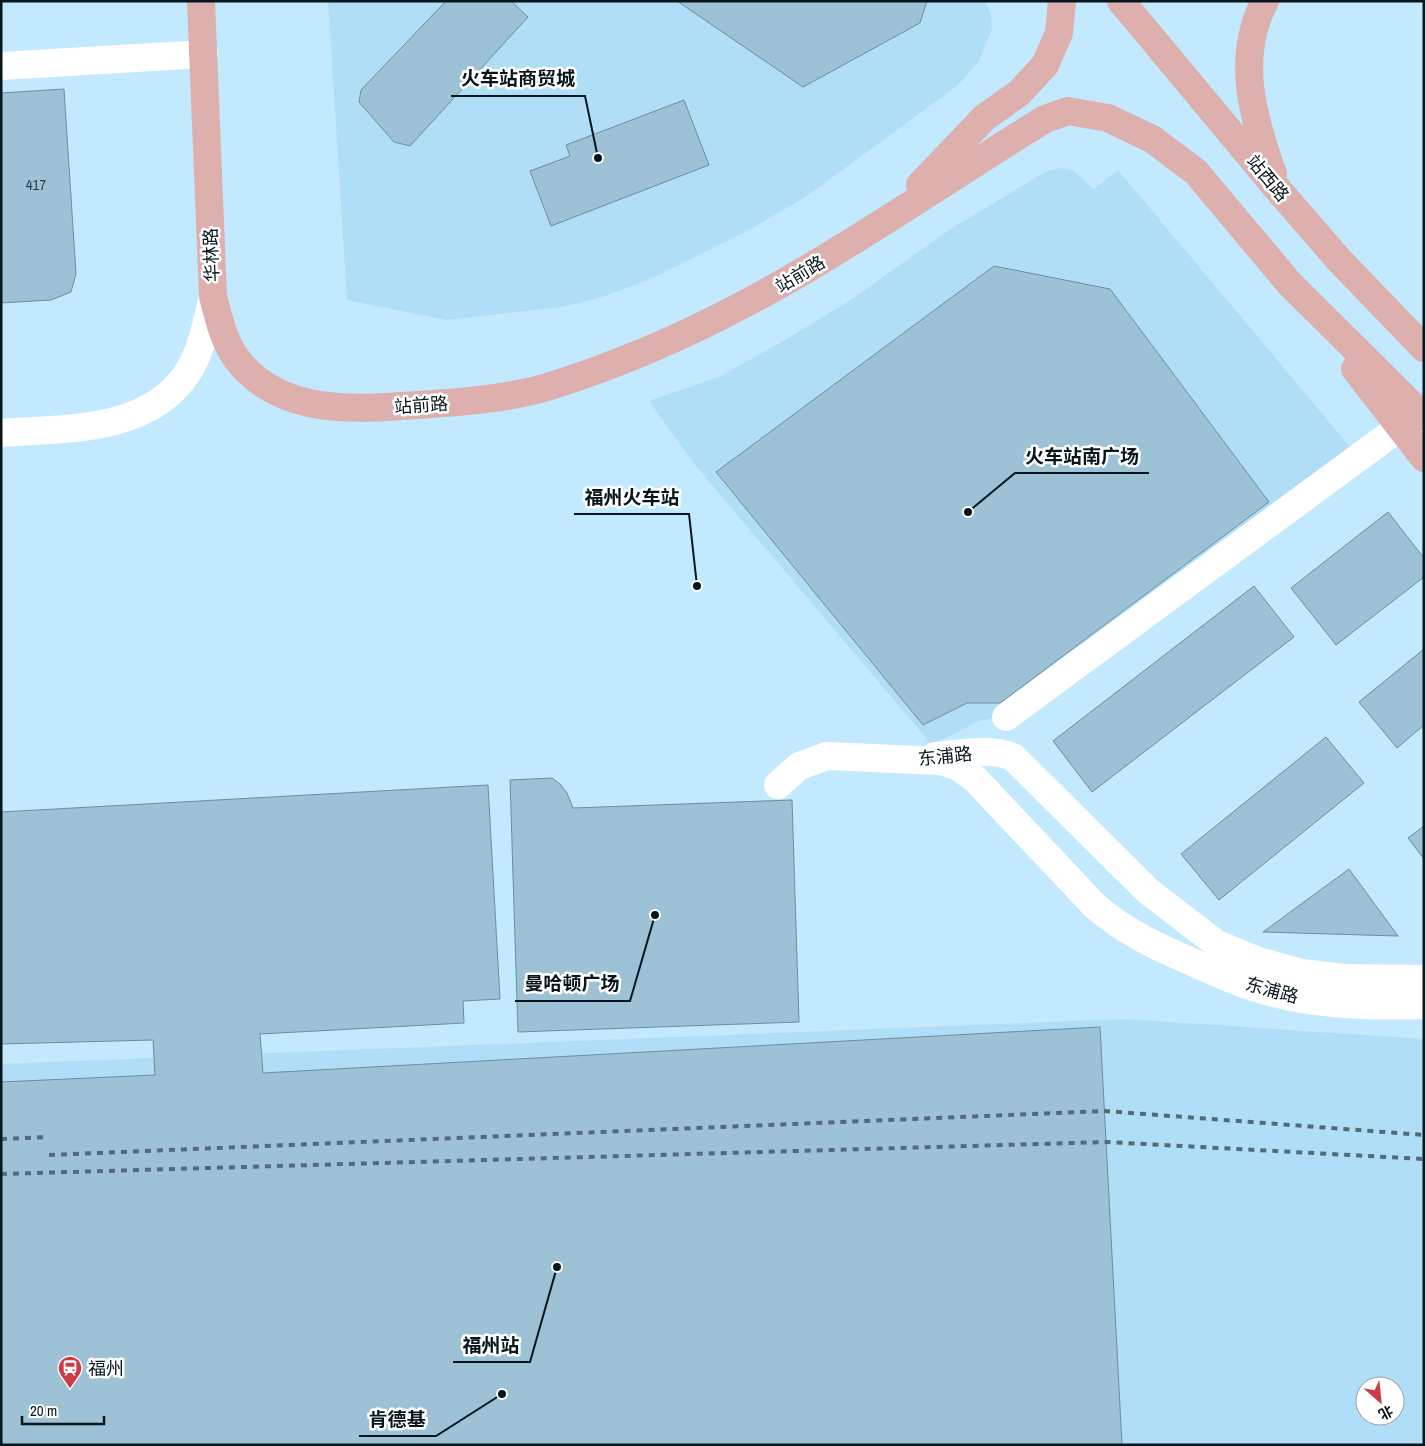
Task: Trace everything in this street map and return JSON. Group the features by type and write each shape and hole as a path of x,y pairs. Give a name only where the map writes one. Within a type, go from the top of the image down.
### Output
{"main road":[{"name":"华林路","path":"201,1 213,296 224,334 233,353 260,382 303,403 333,408 367,409"},
{"path":"888,218 984,118 1019,93 1045,65 1059,33 1062,1"},
{"name":"站西路","path":"1121,1 1280,192 1340,260 1424,348"},
{"path":"1265,1 1257,16 1250,51 1250,90 1255,124 1280,192"},
{"name":"站前路","path":"367,409 479,400 531,391 575,378 660,346 748,304 820,262 1045,119 1068,111 1108,118 1129,128 1152,139 1196,172 1289,283 1412,422"},
{"path":"1412,422 1424,458"}],"street":[{"path":"1,66 204,54"},
{"path":"1,433 103,424 149,409 177,388 189,371 202,340 213,296"},
{"path":"1006,717 1412,422"},
{"name":"东浦路","path":"901,760 981,752 1007,754 1013,757 1148,891 1198,932 1238,954 1302,973 1345,978 1424,979"},
{"path":"778,785 799,766 827,756 901,760"},
{"name":"东浦路","path":"901,760 940,760 966,772 1095,906 1112,921 1143,941 1223,976 1278,994 1335,1004 1424,1006"}],"shaded area":[{"path":"328,1 985,1 991,14 992,29 979,61 957,86 807,196 749,230 646,281 602,297 562,307 446,320 347,300"},
{"path":"1060,168 1072,170 1094,189 1118,170 1366,466 993,718 979,721 932,745 695,465 649,401 721,376 790,337 852,299 952,228 1047,171"},
{"path":"1125,1019 1424,1039 1424,1445 1,1445 1,1064"}],"building":[{"path":"446,1 511,1 528,17 410,146 394,142 359,102 361,90"},
{"path":"677,1 927,1 920,23 803,87"},
{"path":"64,89 76,274 71,292 51,300 1,303 1,93"},
{"path":"684,100 709,165 551,226 530,171 570,156 566,145"},
{"path":"994,266 1110,289 1269,502 1000,703 967,703 923,725 716,472"},
{"path":"1388,512 1424,558 1424,577 1336,645 1291,588"},
{"path":"1254,586 1294,637 1092,792 1053,741"},
{"path":"1424,649 1424,725 1397,748 1359,702"},
{"path":"1326,737 1364,783 1219,900 1181,854"},
{"path":"552,778 567,793 573,808 792,800 799,1022 518,1032 510,780"},
{"path":"488,785 500,999 463,1001 464,1023 260,1034 263,1073 1100,1027 1122,1445 1,1445 1,1082 155,1075 153,1040 1,1044 1,812"},
{"path":"1424,826 1424,859 1408,838"},
{"path":"1349,869 1398,936 1263,932"}],"railway":[{"path":"49,1155 1105,1111 1424,1135"},
{"path":"1,1139 47,1137"},
{"path":"1,1174 1107,1142 1424,1159"}],"place":[{"name":"火车站商贸城","path":"598,158"},
{"name":"火车站南广场","path":"968,512"},
{"name":"福州火车站","path":"697,586"},
{"name":"曼哈顿广场","path":"655,915"},
{"name":"福州站","path":"557,1267"},
{"name":"福州","path":"70,1389"},
{"name":"肯德基","path":"502,1394"}]}
